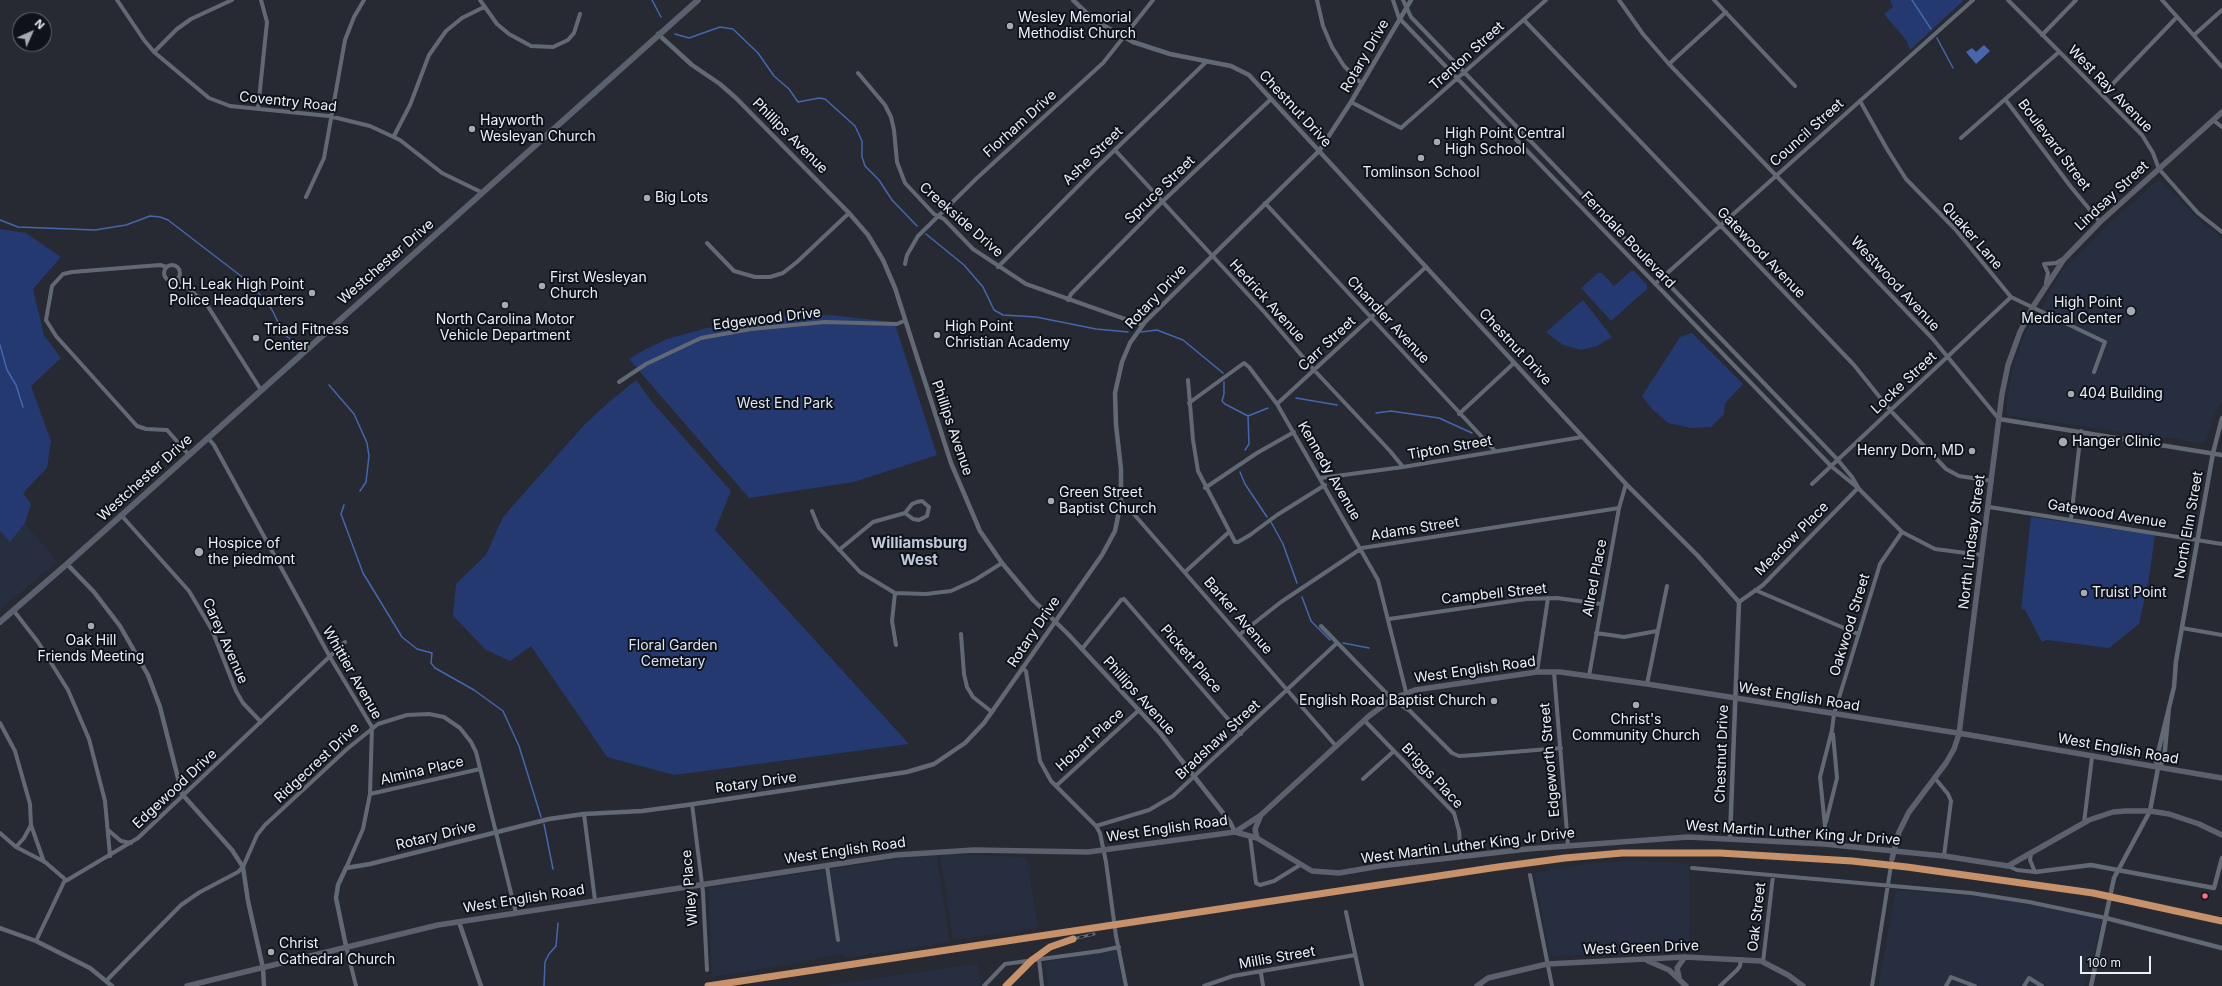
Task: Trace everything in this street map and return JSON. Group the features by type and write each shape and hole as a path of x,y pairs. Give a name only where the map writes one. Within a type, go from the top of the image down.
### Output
{"main road":[{"name":"Westchester Drive","path":"0,622 67,564 658,34 698,0"},
{"name":"Lindsay Street","path":"2032,308 2046,284 2064,259 2100,222 2222,112"},
{"name":"North Lindsay Street","path":"1892,859 1893,851 1909,812 1954,749 1959,734 1999,419 2008,367 2020,332 2032,308"},
{"name":"West English Road","path":"187,986 346,946 459,922 595,900 927,852 974,850 1060,853 1103,851 1235,832 1261,815 1364,720 1392,699 1406,692 1462,682 1537,672 1554,672 1647,684 2222,778"},
{"path":"2008,866 2084,823 2113,812 2150,811 2186,818 2222,835"},
{"path":"1257,838 1255,829 1261,815"},
{"name":"West Martin Luther King Jr Drive","path":"1235,832 1257,838 1312,871 1339,874 1460,856 1568,845 1688,837 1824,844 1944,856 2008,866"},
{"path":"1679,977 1677,968 1685,957"},
{"name":"West Green Drive","path":"1477,986 1488,978 1547,964 1685,957 1741,959 1763,962 1803,986"},
{"path":"1646,960 1669,970 1679,977 1686,986"}],"street":[{"name":"Coventry Road","path":"117,0 154,52 209,98 230,106 333,116 370,126 394,136 442,173 482,192"},
{"path":"154,52 177,29 191,19 232,0"},
{"path":"258,109 267,22 261,0"},
{"path":"306,197 324,158 333,116 345,40 354,17 364,0"},
{"path":"480,0 484,7 509,34 531,46 553,47 568,40 574,33 580,14"},
{"name":"Chestnut Drive","path":"1073,0 1094,20 1125,38 1170,54 1206,62 1224,64 1240,69 1249,75 1582,437 1626,484 1698,556 1739,602 1734,698 1730,838"},
{"name":"Florham Drive","path":"905,264 912,245 938,216 1020,138 1061,103 1103,63 1125,38 1153,0"},
{"path":"1316,0 1323,26 1332,47 1344,66 1362,84"},
{"name":"Ferndale Boulevard","path":"1394,0 1399,18 1831,466 1858,488 1902,532 1935,549 1982,555"},
{"name":"Ferndale Boulevard","path":"1403,0 1411,17 1837,459 1852,477 1858,488"},
{"name":"Rotary Drive","path":"346,868 370,864 549,819 584,814 642,811 857,780 929,766 948,756 965,744 992,712 1109,544 1115,531 1121,502 1116,393 1117,378 1126,351 1142,325 1211,255 1319,151 1362,84 1399,18 1411,0"},
{"name":"Trenton Street","path":"1351,102 1401,128 1546,0"},
{"name":"Westwood Avenue","path":"1619,0 1638,27 1669,64 1947,357 1999,419"},
{"path":"1714,0 1794,86"},
{"name":"Council Street","path":"1655,284 1973,0"},
{"name":"West Ray Avenue","path":"2008,0 2142,135 2153,153 2159,169 2198,213 2222,232"},
{"path":"2042,35 2076,0"},
{"path":"2162,0 2222,67"},
{"path":"394,136 410,105 424,65 433,49 446,31 484,7"},
{"path":"2194,35 2222,10"},
{"path":"1669,64 1726,12"},
{"path":"2102,94 2177,17"},
{"name":"Gatewood Avenue","path":"1524,20 1854,365 1890,410 1948,471 1959,476 1992,481"},
{"name":"Phillips Avenue","path":"658,34 692,65 720,84 736,98 849,212 868,235 883,260 895,288 904,321 950,463 980,531 1002,563 1054,621 1139,710 1230,822 1235,832"},
{"path":"1961,138 2060,52"},
{"name":"Ashe Street","path":"998,267 1115,150 1206,62"},
{"name":"Creekside Drive","path":"858,73 885,105 891,116 894,130 896,162 905,183 973,249 998,267 1026,284 1142,325"},
{"name":"Spruce Street","path":"1068,300 1071,294 1162,202 1272,99"},
{"name":"Boulevard Street","path":"2005,99 2100,222"},
{"name":"Quaker Lane","path":"1860,101 1886,149 1906,179 1955,229 2011,297 2106,342 2094,372"},
{"path":"2213,120 2222,127"},
{"name":"Hedrick Avenue","path":"1115,150 1266,314 1314,370 1395,456 1403,468"},
{"name":"Chandler Avenue","path":"1266,203 1370,318 1495,451"},
{"path":"707,243 734,271 755,277 770,277 783,272 797,262 849,212"},
{"path":"2046,284 2048,278 2044,264 2056,263 2064,259"},
{"path":"178,279 180,271 177,267 172,265 167,267 160,265 63,274 52,286 46,320 56,336 137,426 146,429 167,430 189,455"},
{"path":"167,267 164,274 166,279 171,281 178,279"},
{"name":"Carr Street","path":"1277,404 1426,267"},
{"path":"178,279 207,305 261,390"},
{"name":"Locke Street","path":"1812,484 2011,297"},
{"name":"Edgewood Drive","path":"619,382 646,364 701,338 751,329 825,322 897,324 904,321"},
{"name":"Kennedy Avenue","path":"1189,402 1242,364 1246,363 1249,366 1277,404 1294,432 1378,580 1389,619 1406,692"},
{"path":"1459,414 1514,363"},
{"path":"1188,380 1195,462 1205,488 1235,542 1243,539 1325,485"},
{"name":"North Elm Street","path":"2158,768 2164,760 2170,707 2182,628 2213,453 2222,418"},
{"path":"1999,419 2222,455"},
{"path":"1205,488 1257,452 1294,432"},
{"path":"2071,519 2081,432"},
{"name":"Tipton Street","path":"1321,478 1403,468 1582,437"},
{"name":"Whittier Avenue","path":"208,438 214,445 330,657 372,727 370,794 363,829 338,885 336,898 356,986"},
{"name":"Allred Place","path":"1589,676 1619,508 1626,484"},
{"name":"Meadow Place","path":"1739,602 1755,590 1858,488"},
{"path":"839,550 873,522 905,513 917,502 922,501 929,507 927,516 919,520 913,519 905,513"},
{"name":"Barker Avenue","path":"1121,502 1132,512 1185,572 1336,746"},
{"name":"Gatewood Avenue","path":"1989,507 2222,544"},
{"name":"Adams Street","path":"1239,635 1281,602 1361,549 1619,508"},
{"path":"812,511 819,528 860,572 895,593 926,594 951,591 975,580 1002,563"},
{"name":"Carey Avenue","path":"121,515 189,591 212,630 236,691 243,703 261,722"},
{"path":"1185,572 1229,532"},
{"name":"Oakwood Street","path":"1824,844 1825,826 1820,777 1832,730 1834,714 1880,564 1902,532"},
{"path":"67,564 94,592 120,626 148,675 160,707 176,776 183,796 232,850 243,867 248,901 263,968 264,986"},
{"path":"1647,684 1667,586"},
{"path":"1755,590 1858,634"},
{"path":"895,593 892,621 896,645"},
{"path":"1537,672 1548,598"},
{"name":"Campbell Street","path":"1389,619 1508,601 1548,598 1601,604"},
{"name":"Pickett Place","path":"1082,650 1120,600 1124,600 1241,734"},
{"path":"14,611 49,658 68,690 80,716 97,763 105,801 110,856"},
{"path":"1321,626 1392,699 1410,711 1452,753 1459,756 1560,748"},
{"path":"2182,628 2222,635"},
{"path":"1596,633 1624,637 1657,631"},
{"path":"961,634 964,679 967,687 973,697 992,712"},
{"name":"Edgewood Drive","path":"66,880 131,843 183,796 345,642"},
{"name":"Bradshaw Street","path":"1096,826 1162,805 1195,778 1337,643"},
{"path":"1022,668 1026,671 1040,761 1056,786 1096,826 1100,833 1126,986"},
{"name":"Edgeworth Street","path":"1554,672 1568,845"},
{"name":"North Elm Street","path":"2091,986 2114,878 2143,828 2150,811 2158,768 2156,760 2167,709 2170,707"},
{"name":"Hobart Place","path":"1056,786 1139,710"},
{"name":"Ridgecrest Drive","path":"243,867 251,846 265,825 372,727 387,719 407,715 429,714 444,717 453,722 467,734 476,752 516,913"},
{"name":"Briggs Place","path":"1364,720 1454,813 1459,831 1460,856"},
{"path":"0,722 18,760 30,804 31,825 45,862"},
{"name":"Oakwood Street","path":"1825,826 1837,778 1832,730"},
{"path":"1363,779 1394,751"},
{"path":"2084,823 2092,757"},
{"name":"Almina Place","path":"370,794 480,769"},
{"path":"1934,777 1948,794 1951,801 1944,856"},
{"name":"Wiley Place","path":"692,804 702,885 707,970"},
{"path":"584,814 595,900"},
{"path":"16,847 24,838 31,825"},
{"path":"108,830 121,841 131,843"},
{"path":"0,833 16,847 45,862 66,880 36,941"},
{"path":"1250,836 1256,883 1260,885 1274,881 1300,865"},
{"path":"2031,854 2030,860 2035,872"},
{"path":"2008,866 2017,870 2035,872 2091,865 2214,888 2222,858"},
{"path":"1872,986 1892,859"},
{"path":"827,866 838,940"},
{"path":"107,980 181,905 200,892 238,872 243,867"},
{"path":"1692,868 1971,893 2029,902 2106,918 2222,948"},
{"path":"1530,875 1552,986"},
{"name":"Oak Street","path":"1763,962 1773,876"},
{"path":"1346,912 1362,986"},
{"path":"459,922 481,986"},
{"path":"0,928 36,941 90,968 107,980 112,986"},
{"path":"984,986 1005,964 1100,951 1119,946"},
{"name":"Millis Street","path":"1204,986 1233,976 1261,973 1355,955"},
{"path":"1039,959 1042,986"},
{"name":"Oak Street","path":"1720,986 1737,970 1740,966 1741,959"},
{"path":"1261,973 1263,986"},
{"path":"1946,986 1951,977 1975,986"},
{"path":"2024,986 2029,978 2042,986"}],"shaded area":[{"path":"1984,45 1990,51 1976,64 1966,52 1972,48 1976,52"},
{"name":"High Point Medical Center","path":"2157,181 2161,181 2201,222 2222,238 2222,401 2215,413 2206,440 2198,444 2174,438 2161,438 2007,415 2007,400 2014,364 2032,318 2037,316 2059,274 2101,231"},
{"path":"25,523 57,562 0,610 0,531 10,541"},
{"path":"936,853 950,942 845,958 844,953 788,965 712,977 708,888"},
{"path":"940,854 1027,857 1038,928 953,940"},
{"path":"1630,860 1690,864 1689,951 1550,956 1534,873 1576,865"},
{"path":"1896,890 1983,896 2103,919 2084,986 1878,986"},
{"path":"1117,949 1123,986 1048,986 1045,962"},
{"path":"977,964 982,986 823,986"}],"green space":[{"path":"1890,0 1964,0 1910,50 1906,40 1884,14 1893,7"},
{"path":"0,229 26,233 61,257 33,289 44,335 61,358 31,386 51,441 47,468 23,493 31,504 25,523 10,542 0,531"},
{"path":"1631,271 1634,271 1647,285 1647,289 1611,321 1581,288 1598,273 1602,273 1614,286"},
{"path":"1583,300 1612,337 1597,346 1581,350 1563,345 1546,332"},
{"name":"West End Park","path":"831,315 891,322 896,327 937,455 854,482 749,498 629,359 667,339 707,328 781,316"},
{"path":"1692,333 1743,384 1725,403 1724,414 1711,427 1691,428 1668,423 1652,409 1642,396 1680,337"},
{"name":"Floral Garden Cemetary","path":"636,380 653,403 731,491 715,530 909,744 674,775 607,757 531,646 510,661 486,650 453,616 456,584 486,555 503,517 585,424"},
{"name":"Truist Point","path":"2031,517 2155,535 2149,578 2139,624 2109,648 2047,640 2042,642 2025,610 2021,609"}],"waterway":[{"path":"652,0 661,17"},
{"path":"1912,0 1931,29"},
{"path":"675,34 689,38 720,27 733,29 758,53 774,76 789,89 798,102 819,98 825,99 855,126 862,141 862,157 865,166 879,180 892,200 917,226"},
{"path":"1937,38 1953,68"},
{"path":"0,220 18,227 95,230 126,225 150,216 168,220 250,283 271,308 284,334 295,343"},
{"path":"926,234 964,265 983,287 994,310 1003,315 1036,317 1096,329 1128,332"},
{"path":"1141,332 1157,330 1183,340 1223,373"},
{"path":"0,345 7,370 16,385 23,407"},
{"path":"1224,382 1224,394 1222,401 1225,404 1248,416 1268,408"},
{"path":"329,385 354,414 367,443 369,456 366,482 360,491"},
{"path":"1296,398 1337,405"},
{"path":"1376,413 1391,411 1439,418 1472,433"},
{"path":"1245,450 1249,444 1248,416"},
{"path":"1240,472 1245,484 1267,517"},
{"path":"344,505 341,514 363,573 402,637 417,649 432,653 431,663 435,668 474,690 503,711 519,746 541,817"},
{"path":"1271,522 1283,544 1297,583"},
{"path":"1302,597 1311,621 1330,640"},
{"path":"1343,643 1369,648"},
{"path":"544,824 553,869"},
{"path":"544,986 545,962 549,954 556,946 558,923"}],"railway":[{"path":"1006,986 1032,960 1050,947 1064,941 1094,934"}],"transit line":[{"path":"708,986 1498,867 1565,858 1622,853 1720,853 1852,861 1907,867 2093,893 2222,921"},
{"path":"1006,986 1032,960 1050,947 1073,939"}],"place":[{"name":"Wesley Memorial Methodist Church","path":"1010,26"},
{"name":"Hayworth Wesleyan Church","path":"472,129"},
{"name":"High Point Central High School","path":"1437,142"},
{"name":"Tomlinson School","path":"1421,158"},
{"name":"Big Lots","path":"647,198"},
{"name":"First Wesleyan Church","path":"542,286"},
{"name":"O.H. Leak High Point Police Headquarters","path":"312,293"},
{"name":"North Carolina Motor Vehicle Department","path":"505,305"},
{"name":"High Point Medical Center","path":"2131,311"},
{"name":"High Point Christian Academy","path":"937,335"},
{"name":"Triad Fitness Center","path":"256,338"},
{"name":"404 Building","path":"2071,394"},
{"name":"Hanger Clinic","path":"2063,442"},
{"name":"Henry Dorn, MD","path":"1972,451"},
{"name":"Green Street Baptist Church","path":"1051,501"},
{"name":"Hospice of the piedmont","path":"199,552"},
{"name":"Truist Point","path":"2084,593"},
{"name":"Oak Hill Friends Meeting","path":"91,626"},
{"name":"English Road Baptist Church","path":"1494,701"},
{"name":"Christ's Community Church","path":"1636,705"},
{"name":"Christ Cathedral Church","path":"271,952"}],"district":[{"name":"Williamsburg West","path":"919,552"}]}
